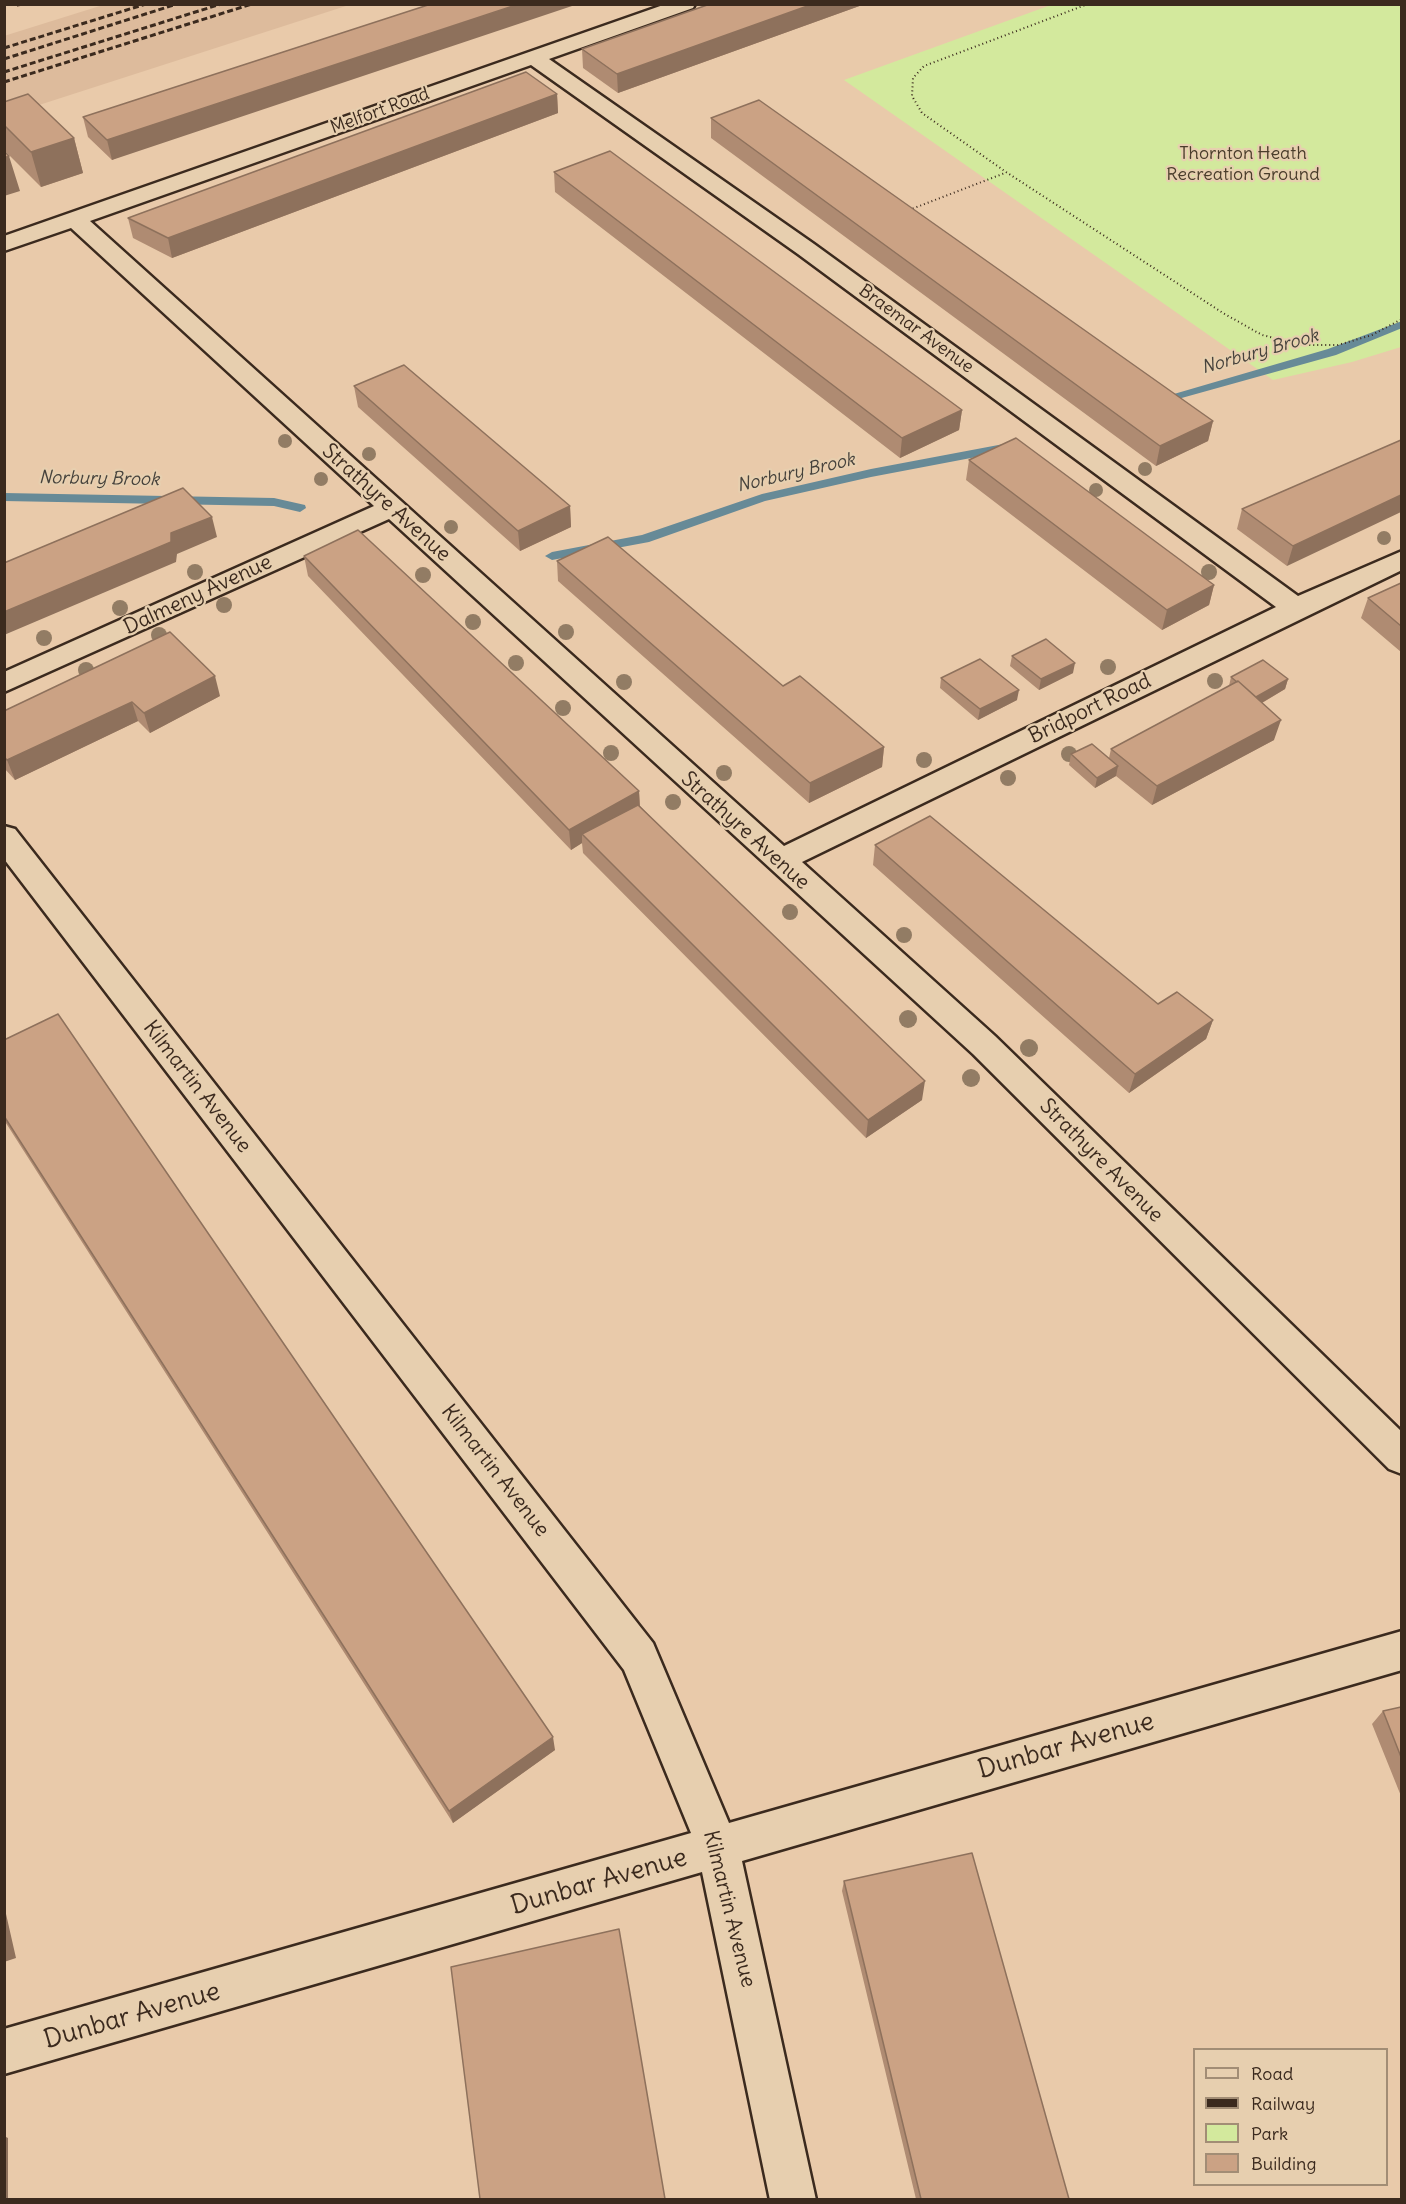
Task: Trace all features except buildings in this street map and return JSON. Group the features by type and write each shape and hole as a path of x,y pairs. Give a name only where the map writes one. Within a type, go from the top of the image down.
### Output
{"street":[{"name":"Melfort Road","path":"4,244 686,4"},
{"name":"Braemar Avenue","path":"533,57 806,249 1296,608"},
{"name":"Strathyre Avenue","path":"74,219 984,1045 1401,1457"},
{"name":"Dalmeny Avenue","path":"4,683 392,508"},
{"name":"Bridport Road","path":"779,861 1401,559"},
{"name":"Kilmartin Avenue","path":"4,837 639,1657 718,1847 793,2199"},
{"name":"Dunbar Avenue","path":"4,2052 1401,1650"}],"path":[{"path":"1088,4 924,66 913,78 912,96 922,113 1006,172 1223,313 1262,335 1303,345 1338,345 1372,335 1401,319"},
{"path":"906,211 1006,172"}],"shaded area":[{"path":"103,5 349,5 5,116 4,36"}],"green space":[{"name":"Thornton Heath Recreation Ground","path":"1051,5 1401,5 1401,347 1352,362 1273,380 844,80"}],"waterway":[{"name":"Norbury Brook","path":"1156,401 1332,352 1402,324"},
{"name":"Norbury Brook","path":"552,556 644,539 762,498 871,473 1009,447"},
{"name":"Norbury Brook","path":"4,497 274,502 300,508"}],"railway":[{"path":"4,48 146,4"},
{"path":"4,59 177,4"},
{"path":"4,72 221,4"},
{"path":"4,82 252,4"}]}
